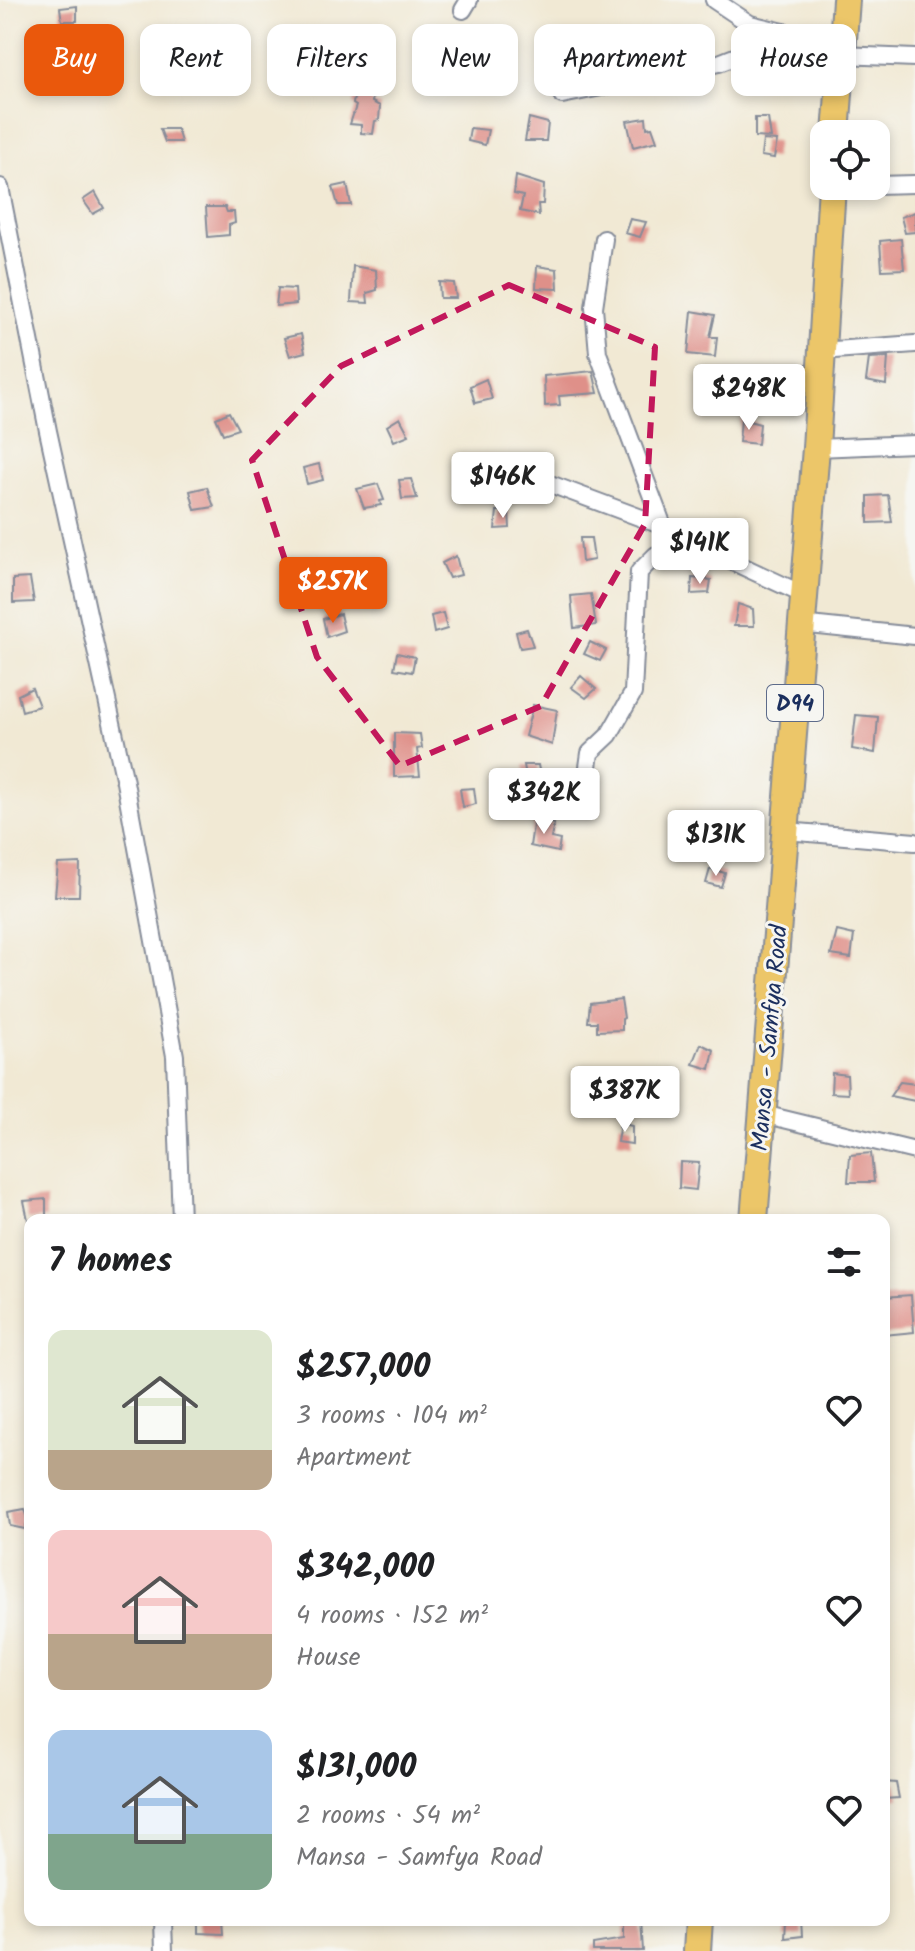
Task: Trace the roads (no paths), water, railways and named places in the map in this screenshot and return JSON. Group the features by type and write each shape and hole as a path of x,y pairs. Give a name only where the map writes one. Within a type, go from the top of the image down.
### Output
{"main road":[{"path":"845,24 846,0"},
{"path":"837,120 839,96"},
{"name":"Mansa - Samfya Road","path":"755,1214 833,200"},
{"path":"697,1951 699,1926"}],"street":[{"path":"714,0 750,24"},
{"path":"856,52 915,58"},
{"path":"890,185 915,184"},
{"path":"0,187 48,431 125,782 175,1056 181,1214"},
{"path":"604,239 594,307 598,353 663,526"},
{"path":"821,351 915,344"},
{"path":"816,448 915,444"},
{"path":"496,481 553,485 663,526 802,594"},
{"path":"586,781 590,753 609,735 633,693 634,621 639,572 656,555 699,546"},
{"path":"800,624 915,636"},
{"path":"786,831 915,842"},
{"path":"763,1114 915,1151"},
{"path":"163,1926 164,1951"}]}
